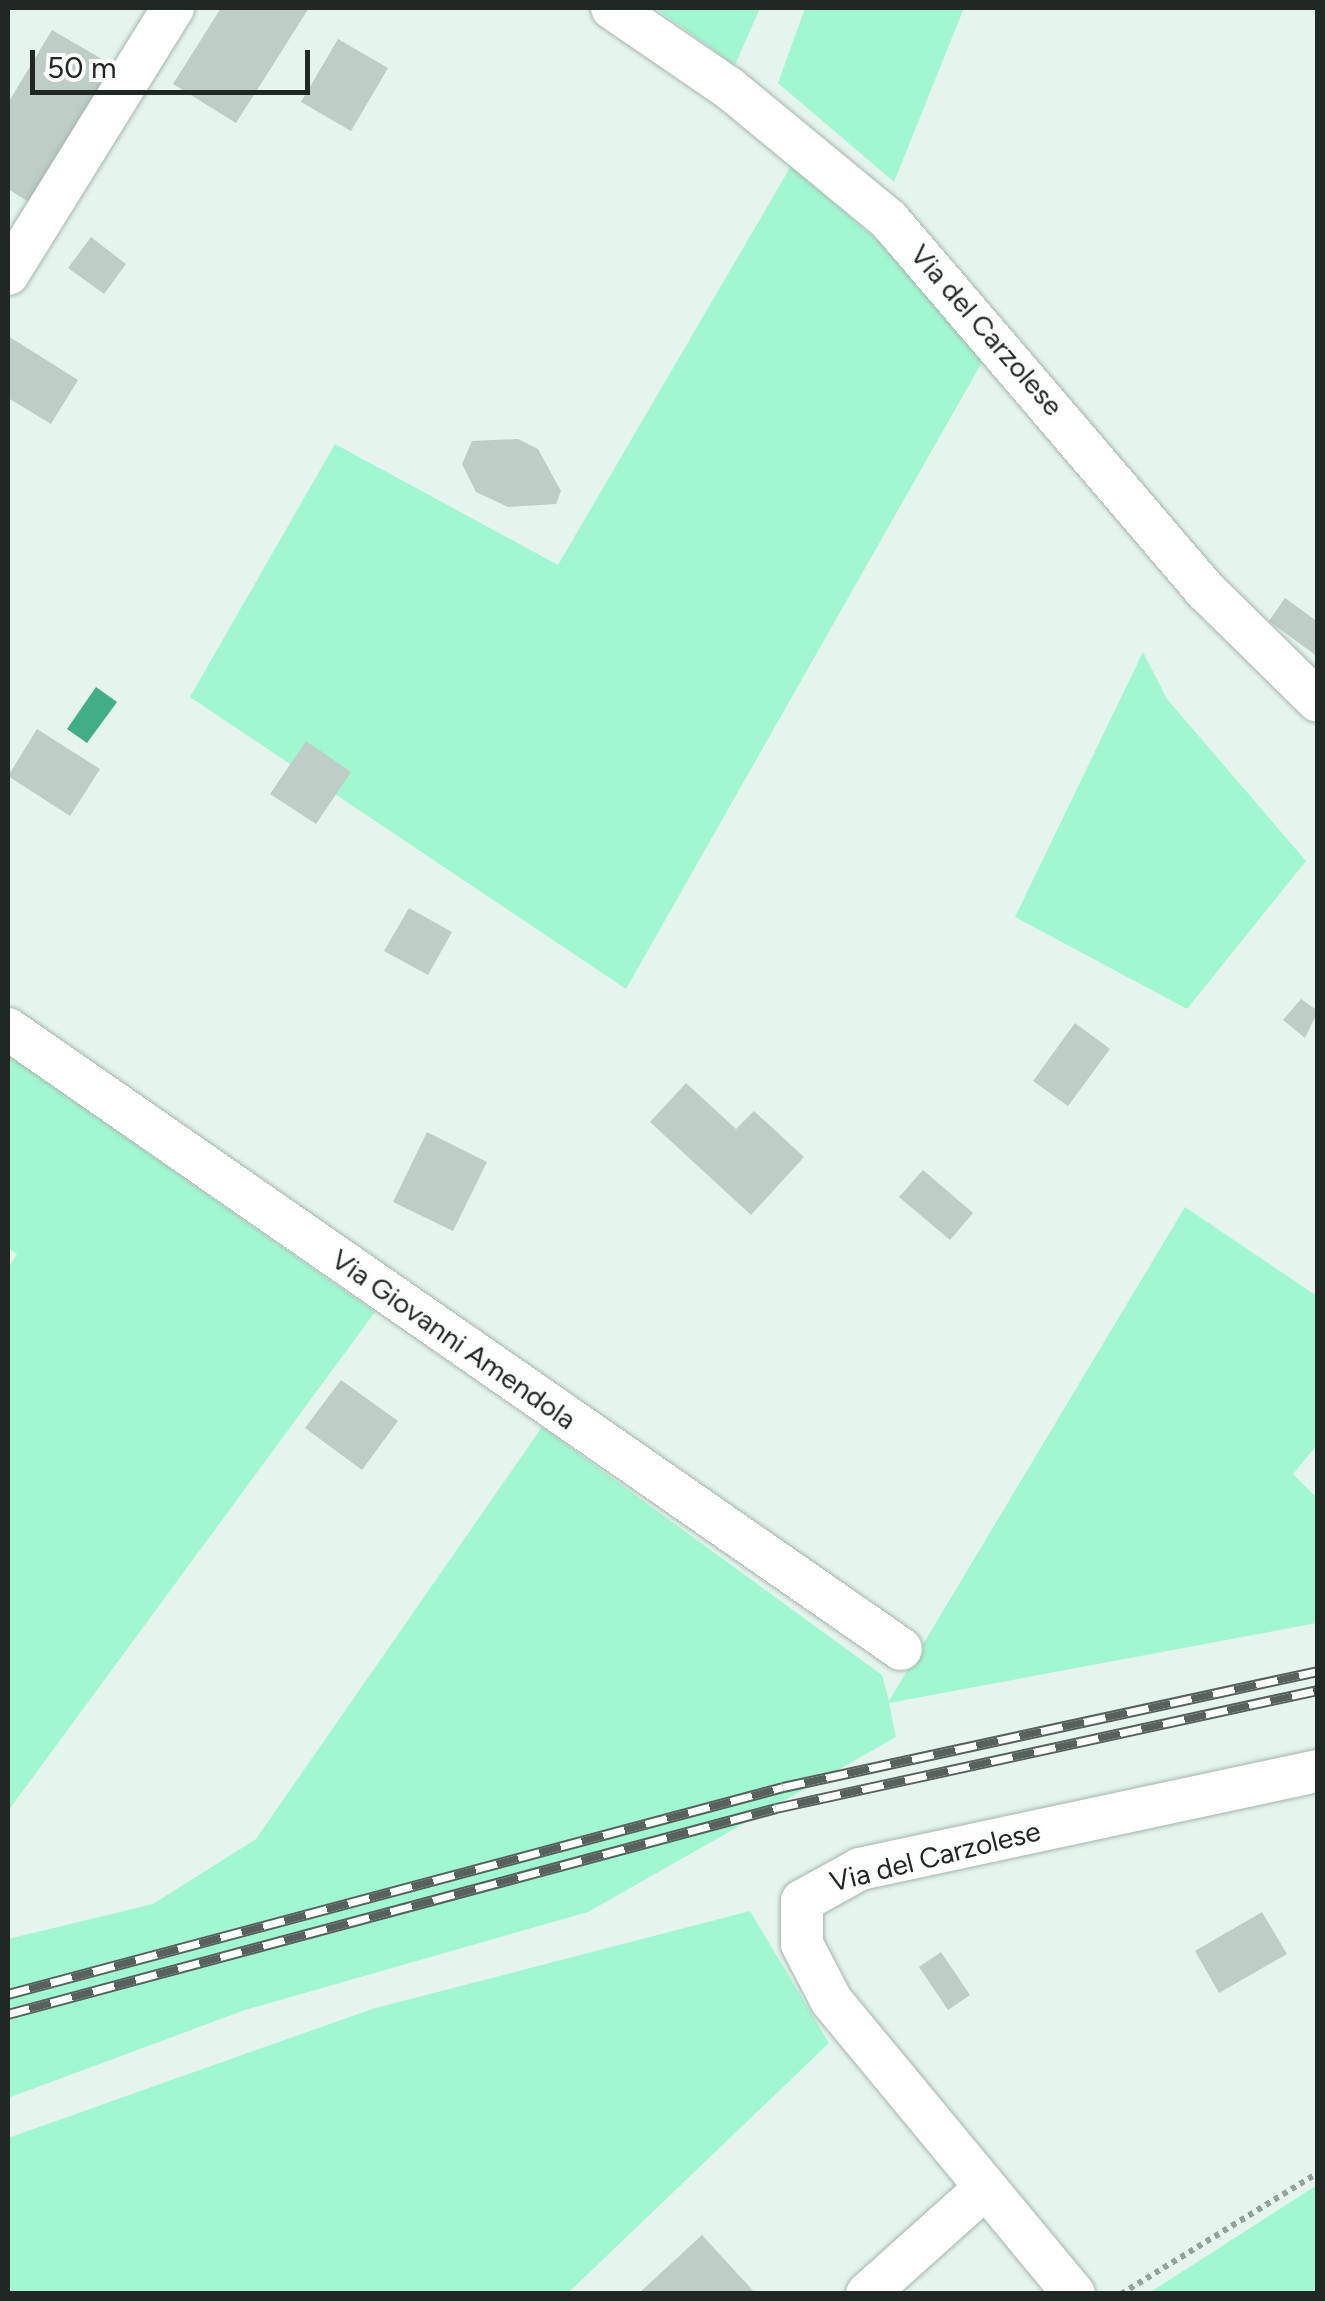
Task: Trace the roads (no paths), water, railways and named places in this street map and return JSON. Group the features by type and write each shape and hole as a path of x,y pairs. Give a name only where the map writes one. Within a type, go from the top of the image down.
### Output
{"street":[{"path":"8,274 172,8"},
{"name":"Via del Carzolese","path":"612,8 729,88 889,220 1205,590 1318,700"},
{"name":"Via Giovanni Amendola","path":"8,1029 900,1649"},
{"name":"Via del Carzolese","path":"1074,2294 831,2000 802,1944 802,1901 860,1869 1318,1770"},
{"path":"866,2294 985,2188"}],"railway":[{"path":"8,1994 783,1787 1318,1671"},
{"path":"8,2014 776,1808 1318,1690"}]}
